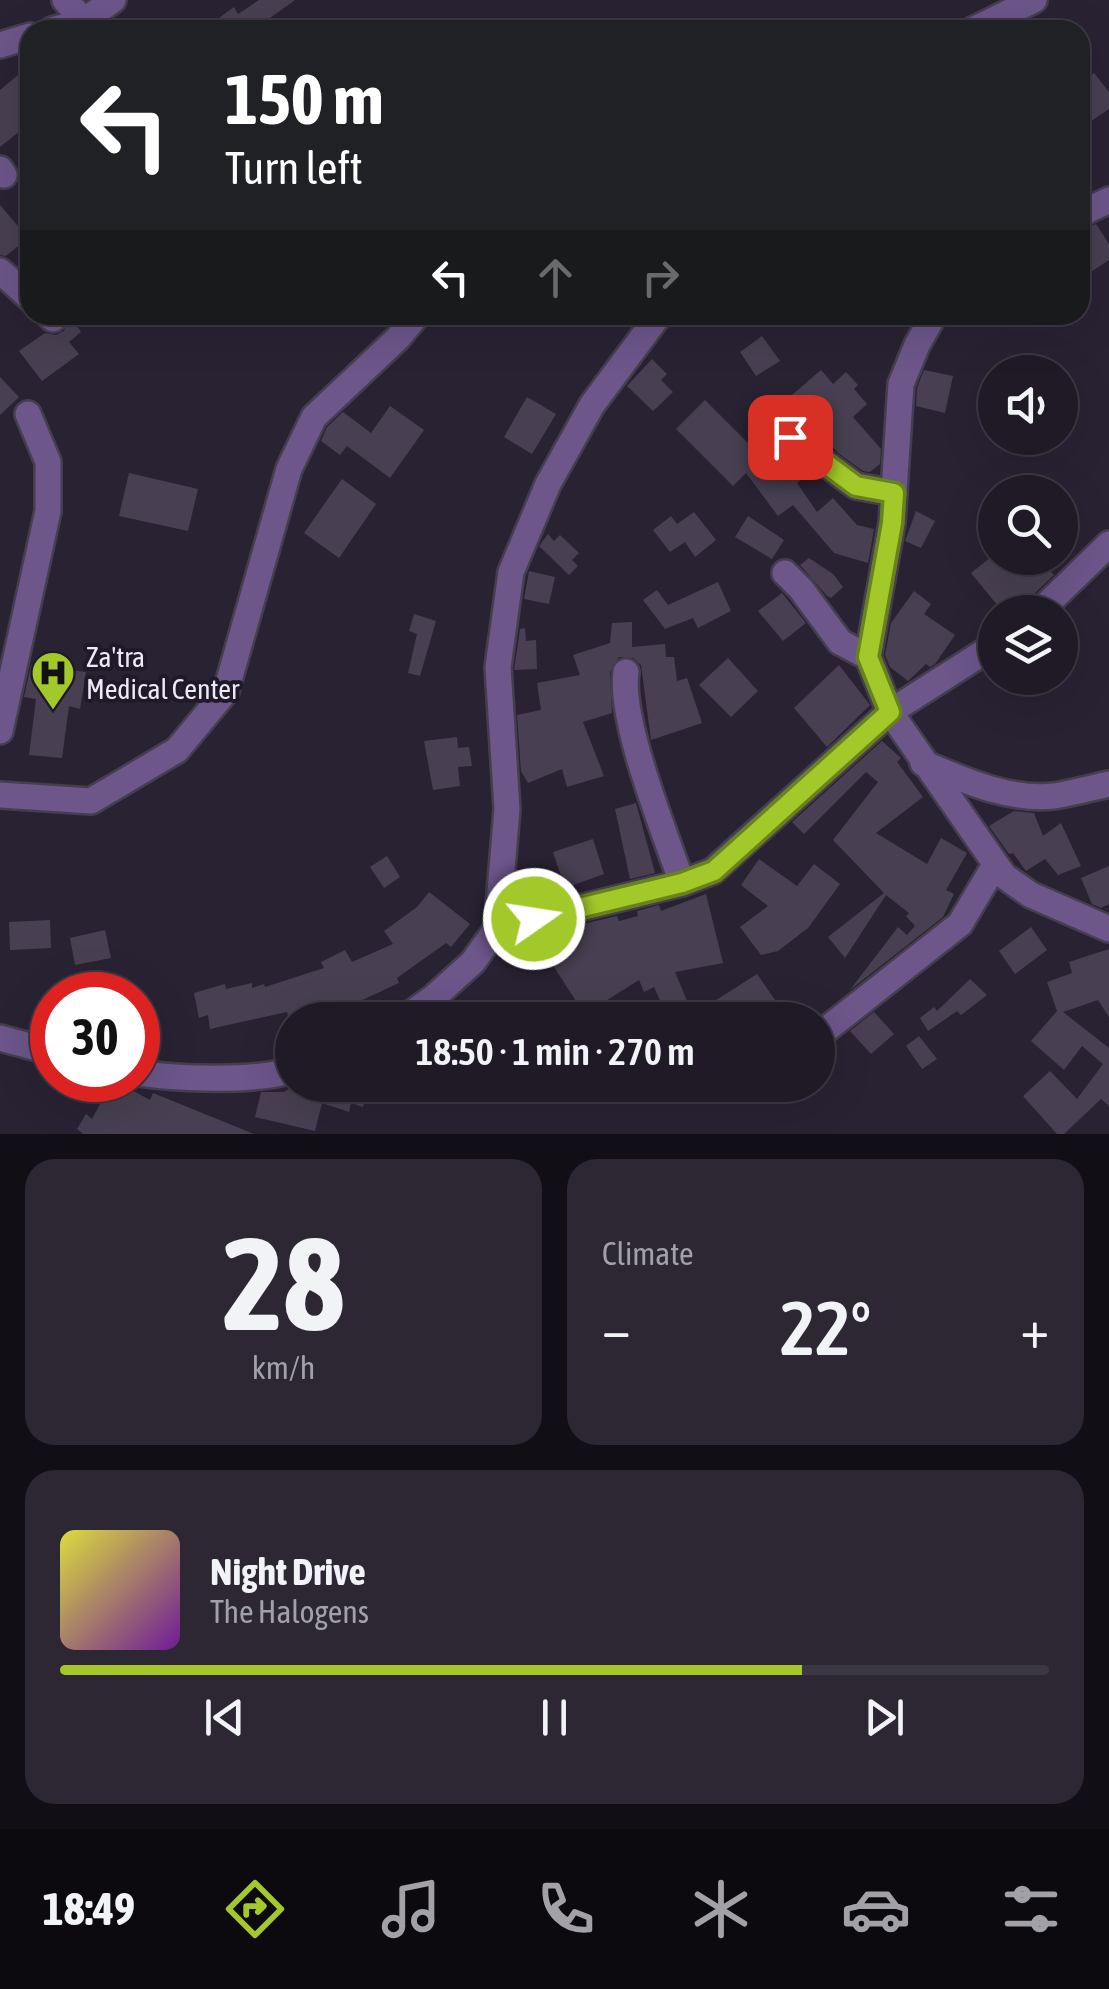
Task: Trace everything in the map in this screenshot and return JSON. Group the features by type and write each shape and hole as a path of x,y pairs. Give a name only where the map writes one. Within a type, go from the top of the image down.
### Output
{"street":[{"path":"65,0 83,20"},
{"path":"85,20 113,0"},
{"path":"993,20 1034,0"},
{"path":"0,271 20,289"},
{"path":"0,796 91,801 178,750 226,691 289,469 314,417 409,325"},
{"path":"427,1002 473,962 497,928 508,809 498,666 511,572 548,484 592,404 651,325"},
{"path":"929,325 901,384 892,523 868,657 890,712 1004,876 1031,895 1109,929"},
{"path":"0,731 48,512 48,462 28,414"},
{"path":"790,437 856,486 894,493"},
{"path":"1056,595 1109,544"},
{"path":"785,574 801,589 840,642 868,657"},
{"path":"497,928 682,883 714,871 890,712 978,656"},
{"path":"626,672 624,688 640,758 682,883"},
{"path":"923,763 971,784 1016,793 1050,796 1109,784"},
{"path":"835,1023 960,924 996,866"},
{"path":"0,1038 30,1046"},
{"path":"160,1074 275,1074"}],"building":[{"path":"259,0 295,0 271,20 219,18 234,7 238,14"},
{"path":"20,73 20,131 0,147 0,90"},
{"path":"1094,73 1109,92 1109,109 1090,122 1090,76"},
{"path":"0,205 20,229 20,245 6,256 0,255"},
{"path":"1096,224 1109,244 1109,260 1090,272 1090,226"},
{"path":"66,325 76,325 81,332 69,342 79,354 42,381 19,351 45,333 56,335"},
{"path":"762,336 780,361 756,376 740,352"},
{"path":"652,359 667,374 661,380 673,392 653,411 627,386"},
{"path":"821,370 833,384 846,372 858,385 854,389 867,404 853,417 881,449 880,464 870,472 838,453 810,421 806,425 785,401"},
{"path":"924,370 953,376 945,413 916,406"},
{"path":"0,377 19,397 0,415"},
{"path":"527,397 556,414 532,454 504,437"},
{"path":"705,400 770,465 785,453 801,466 808,474 797,483 817,512 833,498 857,525 874,529 868,563 834,553 793,505 778,516 746,473 733,486 676,429"},
{"path":"390,406 424,430 390,478 347,446 340,455 321,441 327,427 343,412 371,433"},
{"path":"129,473 198,489 188,531 119,516"},
{"path":"342,479 376,504 339,558 304,533"},
{"path":"916,511 935,521 921,548 905,541"},
{"path":"694,512 716,540 695,557 685,542 670,552 653,530 671,516 677,524"},
{"path":"748,516 784,540 772,559 735,537"},
{"path":"548,534 554,541 560,535 579,553 572,560 578,566 569,575 539,546"},
{"path":"809,558 833,574 843,587 831,598 800,565"},
{"path":"978,567 978,575 1054,575 1033,595 989,595 971,573"},
{"path":"529,571 555,577 549,604 524,599"},
{"path":"718,582 731,611 698,628 693,618 665,629 643,600 657,590 668,605"},
{"path":"914,591 931,604 924,614 955,635 935,664 926,664 908,681 890,667 885,655 891,623"},
{"path":"782,593 806,623 783,641 758,611"},
{"path":"414,614 436,621 420,676 408,673 417,634 409,631"},
{"path":"632,622 632,647 665,644 666,657 674,657 677,681 687,678 702,723 651,740 641,665 633,658 619,657 610,672 612,713 583,722 604,776 567,787 562,769 528,783 521,771 517,715 541,710 537,683 580,675 573,655 610,643 612,623"},
{"path":"525,628 526,641 536,640 537,669 514,670 520,629"},
{"path":"728,658 758,691 731,717 699,685"},
{"name":"Za'tra Medical Center","path":"31,665 86,672 80,709 69,706 62,758 29,755 36,699 24,697"},
{"path":"839,665 870,705 827,747 794,708"},
{"path":"457,737 458,748 469,747 472,766 458,767 460,786 433,790 424,741"},
{"path":"882,741 901,758 897,762 923,797 876,833 927,864 941,838 967,853 946,890 954,894 943,917 850,990 898,927 907,935 915,926 906,916 909,913 886,895 845,958 828,937 884,893 833,840 878,782 866,772 804,834 792,822"},
{"path":"636,803 655,873 630,879 615,809"},
{"path":"1014,811 1034,813 1043,836 1061,823 1081,866 1058,875 1045,859 1026,871 989,826"},
{"path":"593,839 604,874 565,888 553,852"},
{"path":"387,856 400,877 384,888 370,867"},
{"path":"759,859 797,886 814,864 840,884 808,928 778,951 761,955 740,927 768,906 741,885"},
{"path":"1109,866 1109,904 1101,908 1092,904 1081,878"},
{"path":"429,892 470,924 451,947 446,943 397,978 399,983 358,1002 275,1002 275,1015 210,1029 208,1015 199,1018 194,993 225,984 226,989 252,983 252,988 264,984 265,987 324,968 321,962 345,950 352,962 393,944 384,931 417,907"},
{"path":"706,894 723,963 675,972 688,1002 661,1002 654,987 644,992 639,980 608,1002 576,1002 542,948 579,925 617,916 619,921 659,905 661,911"},
{"path":"50,920 51,948 10,950 9,922"},
{"path":"1031,927 1047,950 1015,974 999,951"},
{"path":"105,930 111,958 75,965 70,938"},
{"path":"1109,949 1109,1017 1098,1000 1063,1012 1109,1048 1109,1106 1101,1099 1064,1134 1057,1134 1023,1096 1050,1071 1077,1099 1103,1064 1082,1046 1064,1070 1031,1041 1057,1011 1047,982 1072,973 1069,962"},
{"path":"757,974 776,1002 713,1002"},
{"path":"970,979 987,995 961,1015 957,1011 928,1031 920,1018 934,1007 937,1011"},
{"path":"874,1012 894,1034 871,1054 850,1031"},
{"path":"919,1036 937,1059 922,1069 906,1046"},
{"path":"261,1092 275,1092 275,1102 365,1102 363,1107 351,1103 349,1112 322,1103 315,1131 255,1117"},
{"path":"160,1096 254,1134 83,1134 77,1129 86,1114 92,1119 101,1102 160,1102"}],"place":[{"name":"Za'tra Medical Center","path":"53,711"}],"route":[{"path":"534,919 682,883 714,871 890,712 868,657 894,493 856,486 790,437"}]}
